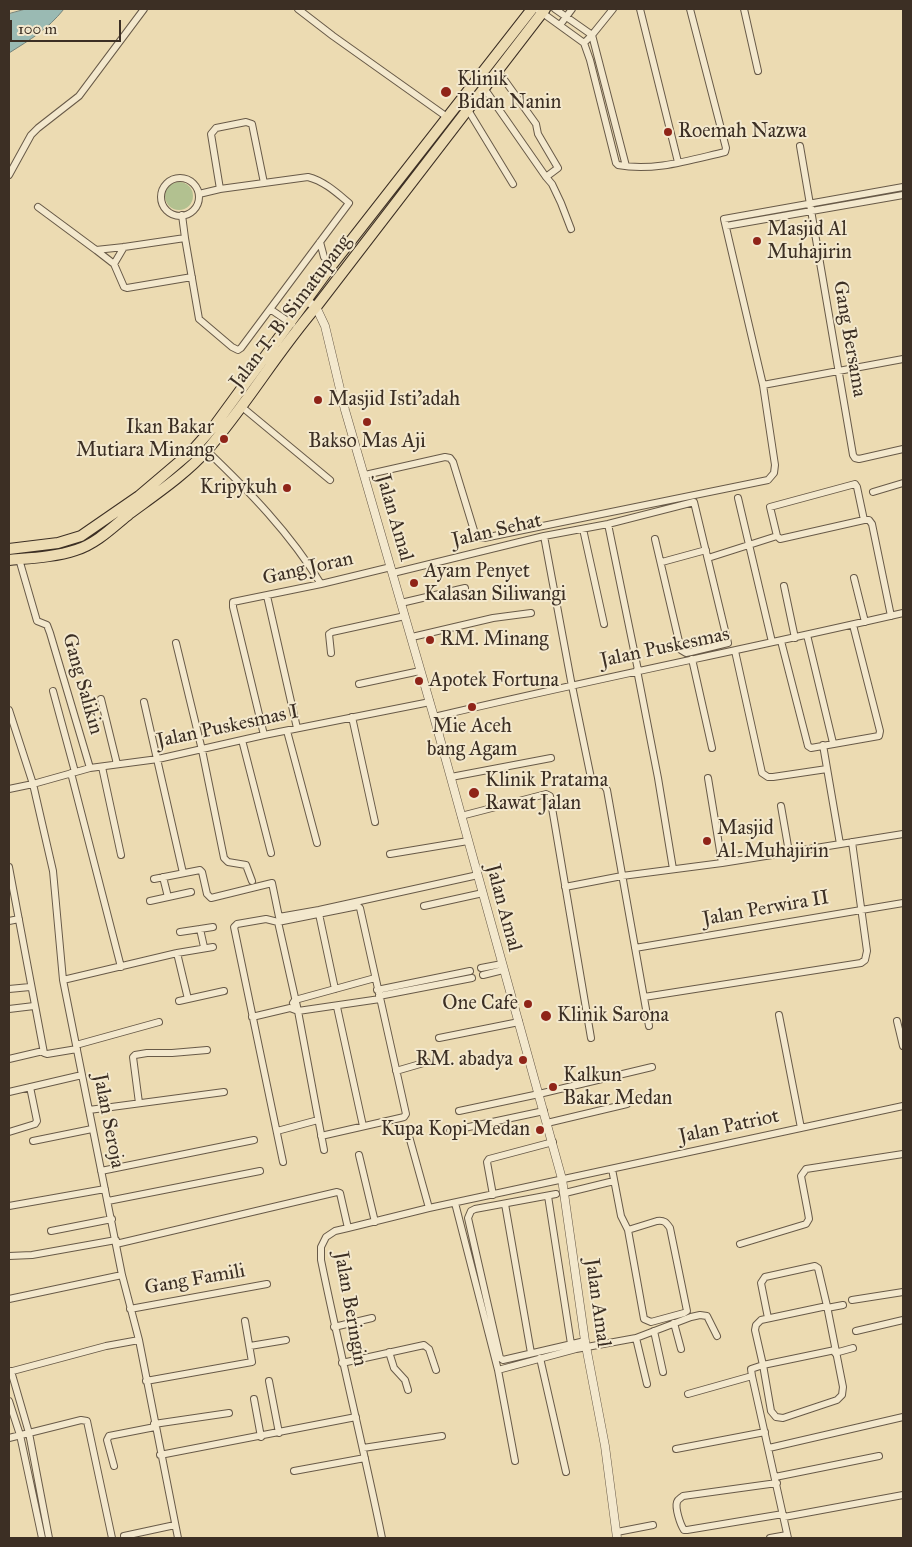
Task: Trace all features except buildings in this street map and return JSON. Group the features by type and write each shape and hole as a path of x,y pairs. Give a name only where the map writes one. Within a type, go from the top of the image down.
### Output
{"main road":[{"name":"Jalan T. B. Simatupang","path":"312,304 332,265 532,9"},
{"name":"Jalan T. B. Simatupang","path":"14,560 51,556 77,550 93,542 142,499 192,451 468,110 542,10"},
{"name":"Jalan T. B. Simatupang","path":"9,549 58,543 81,536 178,476 206,450 242,406 295,325"}],"street":[{"path":"9,174 31,136 38,128 79,96 144,9"},
{"path":"298,9 447,117"},
{"path":"555,9 592,35 626,166"},
{"path":"560,25 572,9"},
{"path":"584,43 613,9"},
{"path":"640,9 678,162"},
{"path":"542,10 584,43 616,163 626,166 650,168 725,152 726,148 690,9"},
{"path":"744,9 758,71"},
{"path":"498,71 536,124 538,134 558,168 546,177"},
{"path":"484,88 552,184 562,203 571,229"},
{"path":"468,110 513,184"},
{"path":"220,189 211,134 216,128 246,122 252,124 264,183"},
{"name":"Gang Bersama","path":"800,146 838,371 855,458 903,448"},
{"path":"182,215 199,319 234,349 241,348 349,203 326,185 308,177 220,189 199,194"},
{"path":"176,178 188,179 197,188 199,194 193,210 182,215 170,213 162,203 162,190 165,185 176,178"},
{"path":"365,475 445,457 450,458 453,462 476,537 484,538 768,480 774,473 775,465 763,385 726,226 762,216 810,204 855,199 901,196 900,188 855,199 812,212 762,216"},
{"path":"38,207 114,264 124,287 192,278"},
{"path":"96,250 185,238"},
{"path":"320,242 324,257 332,265"},
{"path":"114,264 124,247"},
{"name":"Jalan Amal","path":"312,304 322,316 325,326 346,410 553,1142 565,1193 586,1343 612,1488 617,1535"},
{"path":"270,309 295,325"},
{"path":"763,385 903,359"},
{"path":"242,406 330,480"},
{"path":"206,450 244,487 288,536 321,584"},
{"path":"873,492 903,483"},
{"path":"864,520 857,487 853,484 771,505 770,512 777,536 780,539 869,520 872,524 891,616"},
{"path":"738,498 772,642"},
{"name":"Jalan Sehat","path":"392,570 544,536 608,524 694,502 706,550"},
{"path":"608,524 674,869"},
{"path":"583,529 604,624"},
{"path":"544,536 592,781 604,786 606,790 649,1026"},
{"path":"708,558 777,536"},
{"path":"655,539 662,562 681,650 686,653 728,643"},
{"path":"662,562 706,550 762,773 768,777 773,777 827,769"},
{"name":"Gang Salikin","path":"14,560 37,621 47,625 50,632 90,768"},
{"name":"Gang Joran","path":"264,735 232,603 392,570"},
{"path":"854,578 866,622"},
{"path":"784,586 795,638"},
{"path":"401,603 465,588"},
{"path":"267,596 297,728"},
{"path":"412,638 493,618 531,613"},
{"name":"Jalan Puskesmas","path":"434,717 637,670 795,638 903,613"},
{"path":"331,653 329,634 332,632 405,616"},
{"path":"781,641 807,745 812,748 879,736 880,731 854,625"},
{"path":"807,635 833,743"},
{"path":"176,643 202,750 224,858 228,862 246,865 252,881"},
{"path":"692,659 712,748"},
{"path":"359,684 420,671"},
{"path":"53,691 121,967"},
{"path":"102,699 117,764"},
{"path":"144,702 183,873"},
{"name":"Jalan Puskesmas I","path":"9,789 90,768 158,759 297,728 430,702"},
{"name":"Jalan Seroja","path":"9,710 33,784 53,870 63,980 122,1275 139,1340 160,1455 178,1538"},
{"path":"352,718 375,822"},
{"path":"287,731 317,842"},
{"path":"242,740 271,853"},
{"path":"823,745 840,844"},
{"path":"450,778 551,758"},
{"path":"102,766 122,855"},
{"path":"708,778 722,863"},
{"path":"461,816 550,795 591,1038"},
{"path":"781,806 789,852"},
{"path":"565,887 622,876 722,863 903,834"},
{"path":"390,854 468,841"},
{"path":"644,997 861,963 865,960 867,951 852,842"},
{"path":"9,867 44,1054 76,1047 159,1022"},
{"path":"154,879 201,871 209,897 272,882 279,917 320,910 478,875"},
{"path":"163,877 168,898"},
{"path":"150,901 191,892"},
{"path":"424,906 483,893"},
{"name":"Jalan Perwira II","path":"635,948 903,903"},
{"path":"283,1162 234,927 237,924 266,920 278,922 359,906 406,1114 404,1117 321,1136"},
{"path":"319,914 335,989"},
{"path":"9,920 19,918"},
{"path":"278,922 298,1012 324,1150"},
{"path":"180,932 213,926"},
{"path":"200,929 204,947"},
{"path":"63,980 204,947 213,947"},
{"path":"177,953 188,999"},
{"path":"482,972 502,967"},
{"path":"252,1017 290,1008 298,1012 337,1007 379,995 471,974"},
{"path":"290,1008 295,1000 375,978"},
{"path":"9,989 30,987"},
{"path":"178,1001 224,991"},
{"path":"9,1009 34,1006"},
{"path":"337,1007 363,1126"},
{"path":"779,1015 801,1128"},
{"path":"897,1021 903,1046"},
{"path":"439,1038 520,1022"},
{"path":"139,1103 133,1057 135,1055 147,1052 172,1053 207,1050"},
{"path":"9,1059 43,1051"},
{"path":"396,1071 428,1062"},
{"path":"459,1111 652,1067"},
{"path":"9,1092 82,1075"},
{"path":"9,1132 35,1124 37,1121 30,1087"},
{"path":"89,1110 224,1092"},
{"path":"547,1123 627,1104"},
{"name":"Jalan Patriot","path":"562,1179 903,1106"},
{"path":"450,1131 544,1111"},
{"path":"277,1131 318,1120"},
{"path":"33,1141 92,1129"},
{"path":"407,1129 429,1208"},
{"path":"101,1171 254,1140"},
{"path":"493,1195 487,1162 490,1159 553,1142"},
{"path":"740,1244 806,1224 809,1218 801,1176 806,1169 903,1154"},
{"path":"358,1155 375,1222"},
{"path":"612,1169 622,1221 628,1230 644,1319 650,1322 687,1311 670,1228 661,1220 628,1230"},
{"path":"108,1201 260,1171"},
{"name":"Jalan Beringin","path":"382,1538 334,1327 321,1260 321,1247 326,1237 348,1228 429,1208 562,1179"},
{"path":"565,1193 614,1181"},
{"path":"9,1206 105,1189"},
{"path":"9,1256 32,1255 116,1242 337,1192 340,1193 348,1228"},
{"path":"556,1194 475,1209 471,1211 468,1218 499,1357 503,1360 571,1344 636,1338 691,1317 706,1315 717,1336"},
{"path":"548,1196 571,1344"},
{"path":"455,1203 498,1370 515,1461"},
{"path":"505,1204 531,1353"},
{"path":"51,1232 112,1219"},
{"path":"768,1318 761,1283 762,1279 815,1266 818,1268 827,1307 843,1391 841,1398 782,1418 776,1417 771,1411 755,1330 756,1325 761,1320 768,1318 827,1307 844,1305"},
{"path":"9,1299 122,1275"},
{"name":"Gang Famili","path":"130,1309 267,1284"},
{"path":"852,1300 903,1292"},
{"path":"334,1327 372,1318"},
{"path":"856,1331 903,1320"},
{"path":"146,1381 251,1362 246,1321"},
{"path":"674,1323 681,1349"},
{"path":"654,1331 662,1372"},
{"path":"636,1338 647,1384"},
{"path":"45,1536 28,1433 10,1371 106,1346 139,1340"},
{"path":"250,1346 286,1340"},
{"path":"498,1370 586,1343"},
{"path":"342,1363 424,1345 429,1349 436,1370"},
{"path":"770,1538 788,1537 751,1369 853,1348"},
{"path":"389,1352 394,1368 405,1380 408,1390"},
{"path":"540,1358 566,1472"},
{"path":"688,1394 752,1376"},
{"path":"269,1381 279,1433"},
{"path":"254,1399 261,1437"},
{"path":"9,1401 20,1435 45,1536"},
{"path":"114,1466 107,1440 109,1436 155,1425 229,1413"},
{"path":"769,1448 903,1417"},
{"path":"160,1455 356,1418"},
{"path":"9,1438 81,1420 87,1421 112,1538"},
{"path":"676,1449 765,1432"},
{"path":"363,1448 442,1436"},
{"path":"879,1456 776,1480 683,1496 676,1504 682,1528 689,1531 903,1495"},
{"path":"294,1471 365,1458"},
{"path":"124,1536 175,1525"},
{"path":"617,1535 653,1525"}],"green space":[{"path":"179,182 189,186 193,196 189,206 179,210 169,206 165,196 169,186"}],"water":[{"path":"26,9 64,9 45,28 9,53 9,14"}],"place":[{"name":"Klinik Bidan Nanin","path":"446,92"},
{"name":"Roemah Nazwa","path":"668,132"},
{"name":"Masjid Al Muhajirin","path":"757,241"},
{"name":"Masjid Isti'adah","path":"318,400"},
{"name":"Bakso Mas Aji","path":"367,422"},
{"name":"Ikan Bakar Mutiara Minang","path":"224,439"},
{"name":"Kripykuh","path":"287,488"},
{"name":"Ayam Penyet Kalasan Siliwangi","path":"414,583"},
{"name":"RM. Minang","path":"430,640"},
{"name":"Apotek Fortuna","path":"419,681"},
{"name":"Mie Aceh bang Agam","path":"472,707"},
{"name":"Klinik Pratama Rawat Jalan","path":"474,793"},
{"name":"Masjid Al-Muhajirin","path":"707,841"},
{"name":"One Cafe","path":"528,1004"},
{"name":"Klinik Sarona","path":"546,1016"},
{"name":"RM. abadya","path":"523,1060"},
{"name":"Kalkun Bakar Medan","path":"553,1087"},
{"name":"Kupa Kopi Medan","path":"540,1130"}]}
